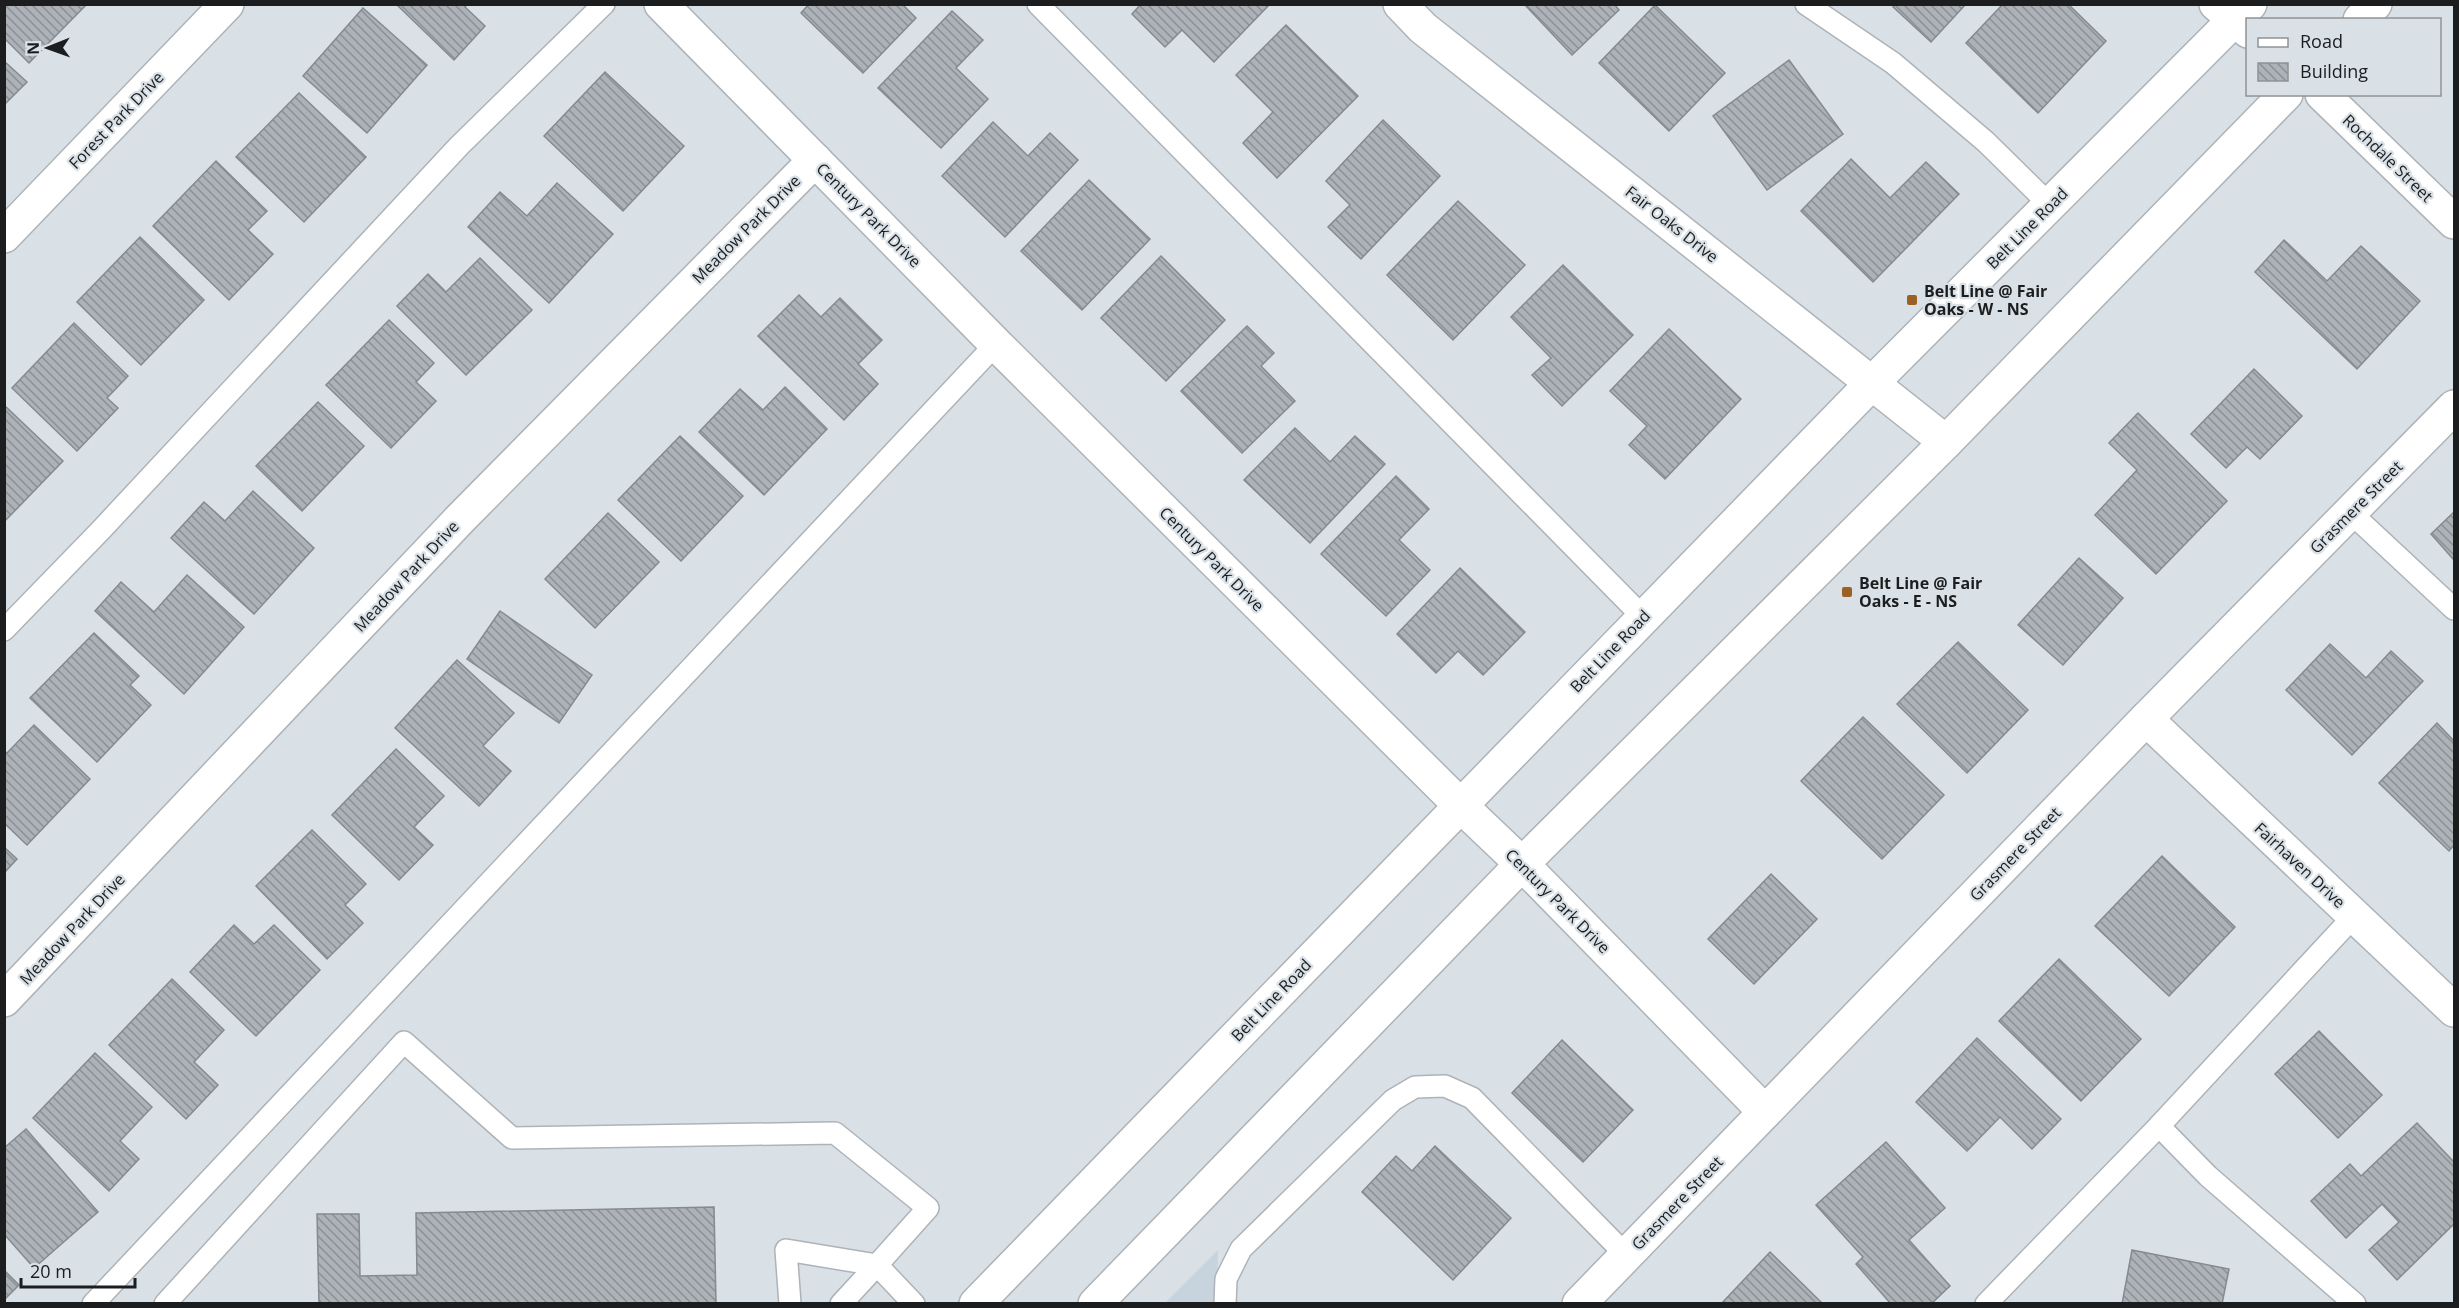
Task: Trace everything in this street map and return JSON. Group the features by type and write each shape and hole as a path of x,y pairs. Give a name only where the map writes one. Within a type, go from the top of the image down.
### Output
{"street":[{"name":"Forest Park Drive","path":"4,236 227,4"},
{"name":"Century Park Drive","path":"662,4 996,344 1522,864 1765,1112"},
{"name":"Fair Oaks Drive","path":"1400,4 1423,28 1946,442"},
{"path":"2362,18 2375,4"},
{"name":"Belt Line Road","path":"976,1304 1643,617 2237,15"},
{"path":"1095,1304 1522,864 1946,442 2284,96"},
{"name":"Rochdale Street","path":"2324,96 2454,222"},
{"name":"Meadow Park Drive","path":"4,1000 461,518 814,160"},
{"name":"Grasmere Street","path":"1579,1304 2145,719 2454,407"},
{"name":"Fairhaven Drive","path":"2145,719 2454,1010"}],"lane":[{"path":"4,630 101,530 459,146 604,4"},
{"path":"1038,4 1643,617"},
{"path":"1806,4 1893,63 1986,142 2050,205"},
{"path":"93,1304 996,344"},
{"path":"2350,512 2454,609"},
{"path":"1986,1304 2159,1126 2354,916"},
{"path":"165,1304 404,1042 512,1138 835,1133 928,1208 841,1304"},
{"path":"1226,1304 1226,1279 1241,1249 1393,1100 1415,1086 1445,1086 1472,1098 1626,1255"},
{"path":"2159,1126 2208,1176 2355,1304"},
{"path":"790,1304 786,1250 877,1265 914,1304"}],"shaded area":[{"path":"1218,1250 1217,1303 1165,1303"}],"building":[{"path":"4,4 87,4 29,63 4,38"},
{"path":"396,4 467,4 465,7 485,26 454,60"},
{"path":"809,4 902,4 916,18 863,73 801,13"},
{"path":"1141,4 1270,4 1214,62 1182,30 1165,47 1132,14"},
{"path":"1524,4 1614,4 1619,10 1572,55"},
{"path":"1895,4 1966,4 1931,42 1893,7"},
{"path":"2003,4 2068,4 2106,41 2038,113 1966,43"},
{"path":"1655,5 1725,73 1669,131 1599,63"},
{"path":"363,8 427,65 367,133 303,76"},
{"path":"952,11 983,40 956,68 988,99 941,148 878,88"},
{"path":"1286,25 1358,96 1277,178 1243,143 1273,112 1236,75"},
{"path":"1789,60 1843,134 1767,190 1713,116"},
{"path":"4,61 27,82 4,105"},
{"path":"605,72 684,146 623,211 544,136"},
{"path":"299,93 366,157 304,222 236,157"},
{"path":"1383,120 1440,176 1361,259 1328,227 1350,205 1326,181"},
{"path":"993,122 1028,156 1050,133 1078,160 1005,237 942,176"},
{"path":"1851,159 1890,198 1926,162 1959,194 1873,282 1801,211"},
{"path":"216,161 267,211 248,230 273,254 229,300 153,226"},
{"path":"1089,180 1150,239 1082,310 1021,251"},
{"path":"557,183 613,234 549,303 468,227 500,192 527,216"},
{"path":"1458,201 1525,265 1453,340 1387,275"},
{"path":"140,237 204,300 141,365 77,302"},
{"path":"2284,240 2327,281 2361,246 2420,301 2357,369 2255,272"},
{"path":"1161,256 1225,320 1166,381 1101,318"},
{"path":"480,258 532,310 466,375 397,306 428,274 446,292"},
{"path":"1563,265 1633,335 1562,406 1532,375 1551,358 1511,317"},
{"path":"799,295 821,317 840,298 882,340 858,364 878,384 844,420 758,336"},
{"path":"389,320 434,363 416,382 436,401 391,448 326,385"},
{"path":"74,323 128,376 107,398 118,408 77,451 12,388"},
{"path":"1247,326 1274,353 1261,366 1295,401 1242,453 1181,391"},
{"path":"1669,329 1741,399 1665,479 1629,445 1647,426 1610,391"},
{"path":"2254,369 2302,416 2260,459 2247,447 2226,468 2191,434"},
{"path":"785,387 827,429 764,495 699,432 740,389 763,410"},
{"path":"318,402 364,446 302,511 256,466"},
{"path":"4,405 63,461 4,522"},
{"path":"2138,413 2227,501 2156,574 2095,515 2137,470 2109,443"},
{"path":"1295,428 1330,462 1355,436 1385,464 1310,543 1244,480"},
{"path":"680,436 743,496 681,561 618,500"},
{"path":"1396,476 1429,509 1399,540 1430,570 1386,616 1321,554"},
{"path":"253,491 314,548 254,614 171,538 204,502 225,521"},
{"path":"2454,512 2454,560 2431,534"},
{"path":"608,513 659,562 595,628 545,579"},
{"path":"2079,558 2123,598 2063,665 2018,625"},
{"path":"1460,568 1525,632 1483,675 1458,651 1436,673 1397,634"},
{"path":"187,575 244,627 184,694 95,611 121,582 154,612"},
{"path":"500,611 592,675 559,723 467,659"},
{"path":"94,633 139,676 130,685 151,705 97,762 30,698"},
{"path":"1958,642 2028,710 1967,773 1897,704"},
{"path":"2330,644 2366,678 2391,651 2423,681 2352,755 2286,690"},
{"path":"457,660 514,713 483,746 511,771 479,806 395,728"},
{"path":"1863,717 1944,795 1882,859 1801,781"},
{"path":"2437,723 2454,741 2454,845 2449,851 2379,783"},
{"path":"34,725 90,779 27,845 4,823 4,751 7,753"},
{"path":"396,749 444,796 414,827 433,845 399,880 332,815"},
{"path":"312,830 366,884 345,905 363,923 327,959 256,886"},
{"path":"4,847 17,859 4,873"},
{"path":"2162,856 2235,927 2169,996 2095,926"},
{"path":"1771,874 1817,919 1754,984 1708,939"},
{"path":"234,925 254,944 274,925 320,970 256,1036 190,972"},
{"path":"2059,959 2141,1039 2081,1101 1999,1021"},
{"path":"172,979 224,1030 194,1062 218,1085 186,1119 109,1045"},
{"path":"2319,1031 2382,1095 2338,1138 2275,1074"},
{"path":"1977,1038 2061,1119 2032,1149 2000,1117 1967,1151 1916,1102"},
{"path":"1562,1040 1633,1110 1583,1162 1512,1093"},
{"path":"95,1053 152,1107 120,1141 139,1159 109,1191 33,1118"},
{"path":"2417,1123 2454,1162 2454,1224 2397,1280 2369,1250 2399,1222 2382,1204 2346,1238 2311,1201 2350,1164 2361,1176"},
{"path":"26,1129 98,1212 34,1268 4,1234 4,1148"},
{"path":"1886,1142 1945,1208 1909,1240 1950,1286 1931,1304 1891,1304 1856,1264 1863,1257 1816,1205"},
{"path":"1435,1146 1511,1218 1453,1280 1362,1192 1396,1156 1412,1171"},
{"path":"714,1207 716,1304 319,1304 317,1214 359,1214 360,1276 417,1275 416,1213"},
{"path":"2132,1250 2229,1269 2222,1304 2122,1304"},
{"path":"1770,1252 1823,1304 1721,1304"},
{"path":"4,1270 19,1285 4,1300"}],"place":[{"name":"Belt Line @ Fair Oaks - W - NS","path":"1912,300"},
{"name":"Belt Line @ Fair Oaks - E - NS","path":"1847,592"}]}
